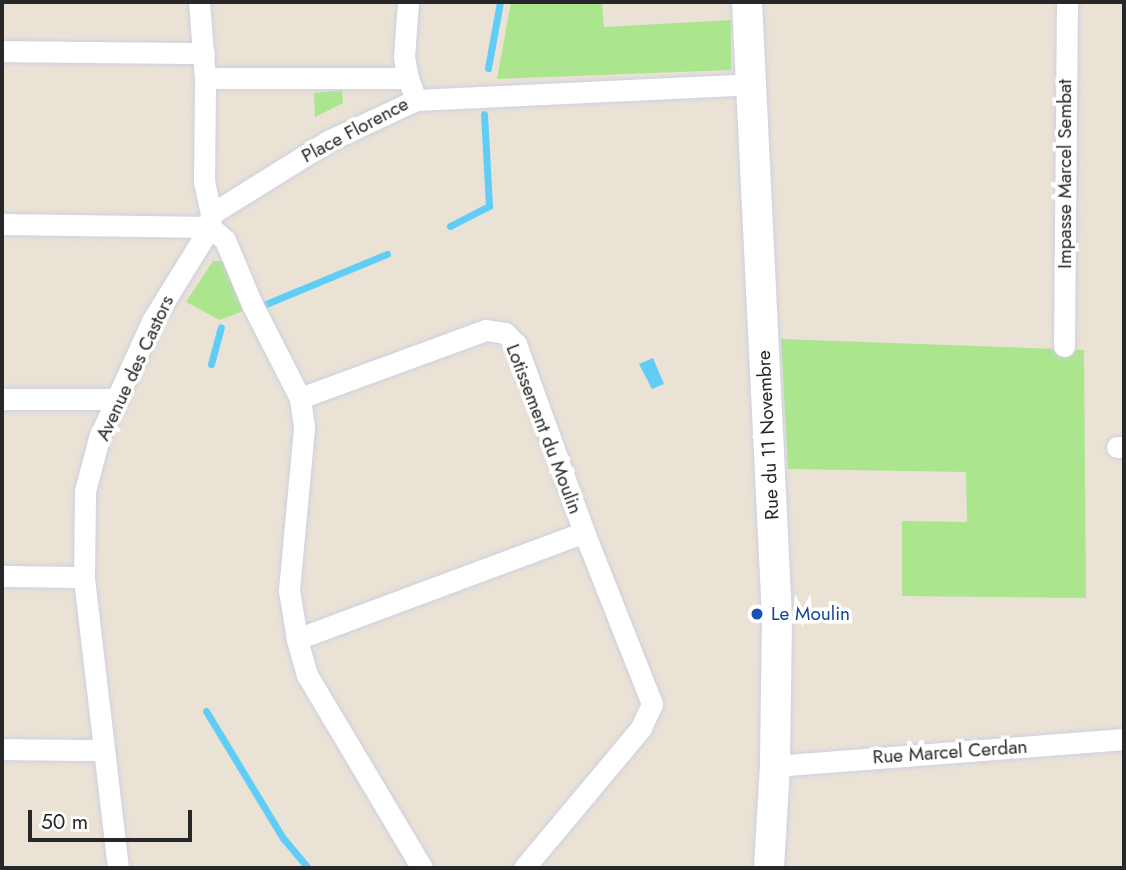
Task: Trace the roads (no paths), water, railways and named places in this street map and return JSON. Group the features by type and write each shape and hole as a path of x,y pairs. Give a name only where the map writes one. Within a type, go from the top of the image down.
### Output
{"street":[{"path":"199,2 205,78 204,181 211,220 225,240 255,311 300,398 304,427 289,590 307,675 422,868"},
{"path":"408,2 404,57 408,78"},
{"name":"Rue du 11 Novembre","path":"747,2 777,618 775,766 769,868"},
{"name":"Impasse Marcel Sembat","path":"1064,345 1066,2"},
{"path":"2,51 204,53"},
{"name":"Place Florence","path":"205,78 408,78 416,100 330,140 211,220"},
{"path":"416,100 752,84"},
{"path":"2,224 211,220"},
{"name":"Avenue des Castors","path":"118,868 84,577 85,491 99,438 152,321 211,220"},
{"name":"Lotissement du Moulin","path":"300,398 486,330 505,333 516,344 584,532 652,704 641,728 524,868"},
{"path":"2,399 117,400"},
{"name":"Lotissement du Moulin","path":"298,639 584,532"},
{"path":"2,576 84,577"},
{"name":"Rue Marcel Cerdan","path":"775,766 1124,739"},
{"path":"2,750 103,750"}],"water":[{"path":"653,358 664,384 652,389 639,364"}],"waterway":[{"path":"488,68 500,2"},
{"path":"450,226 489,206 484,114"},
{"path":"266,304 387,254"},
{"path":"211,364 221,327"},
{"path":"206,711 283,838 308,868"}],"place":[{"name":"Le Moulin","path":"757,614"}]}
